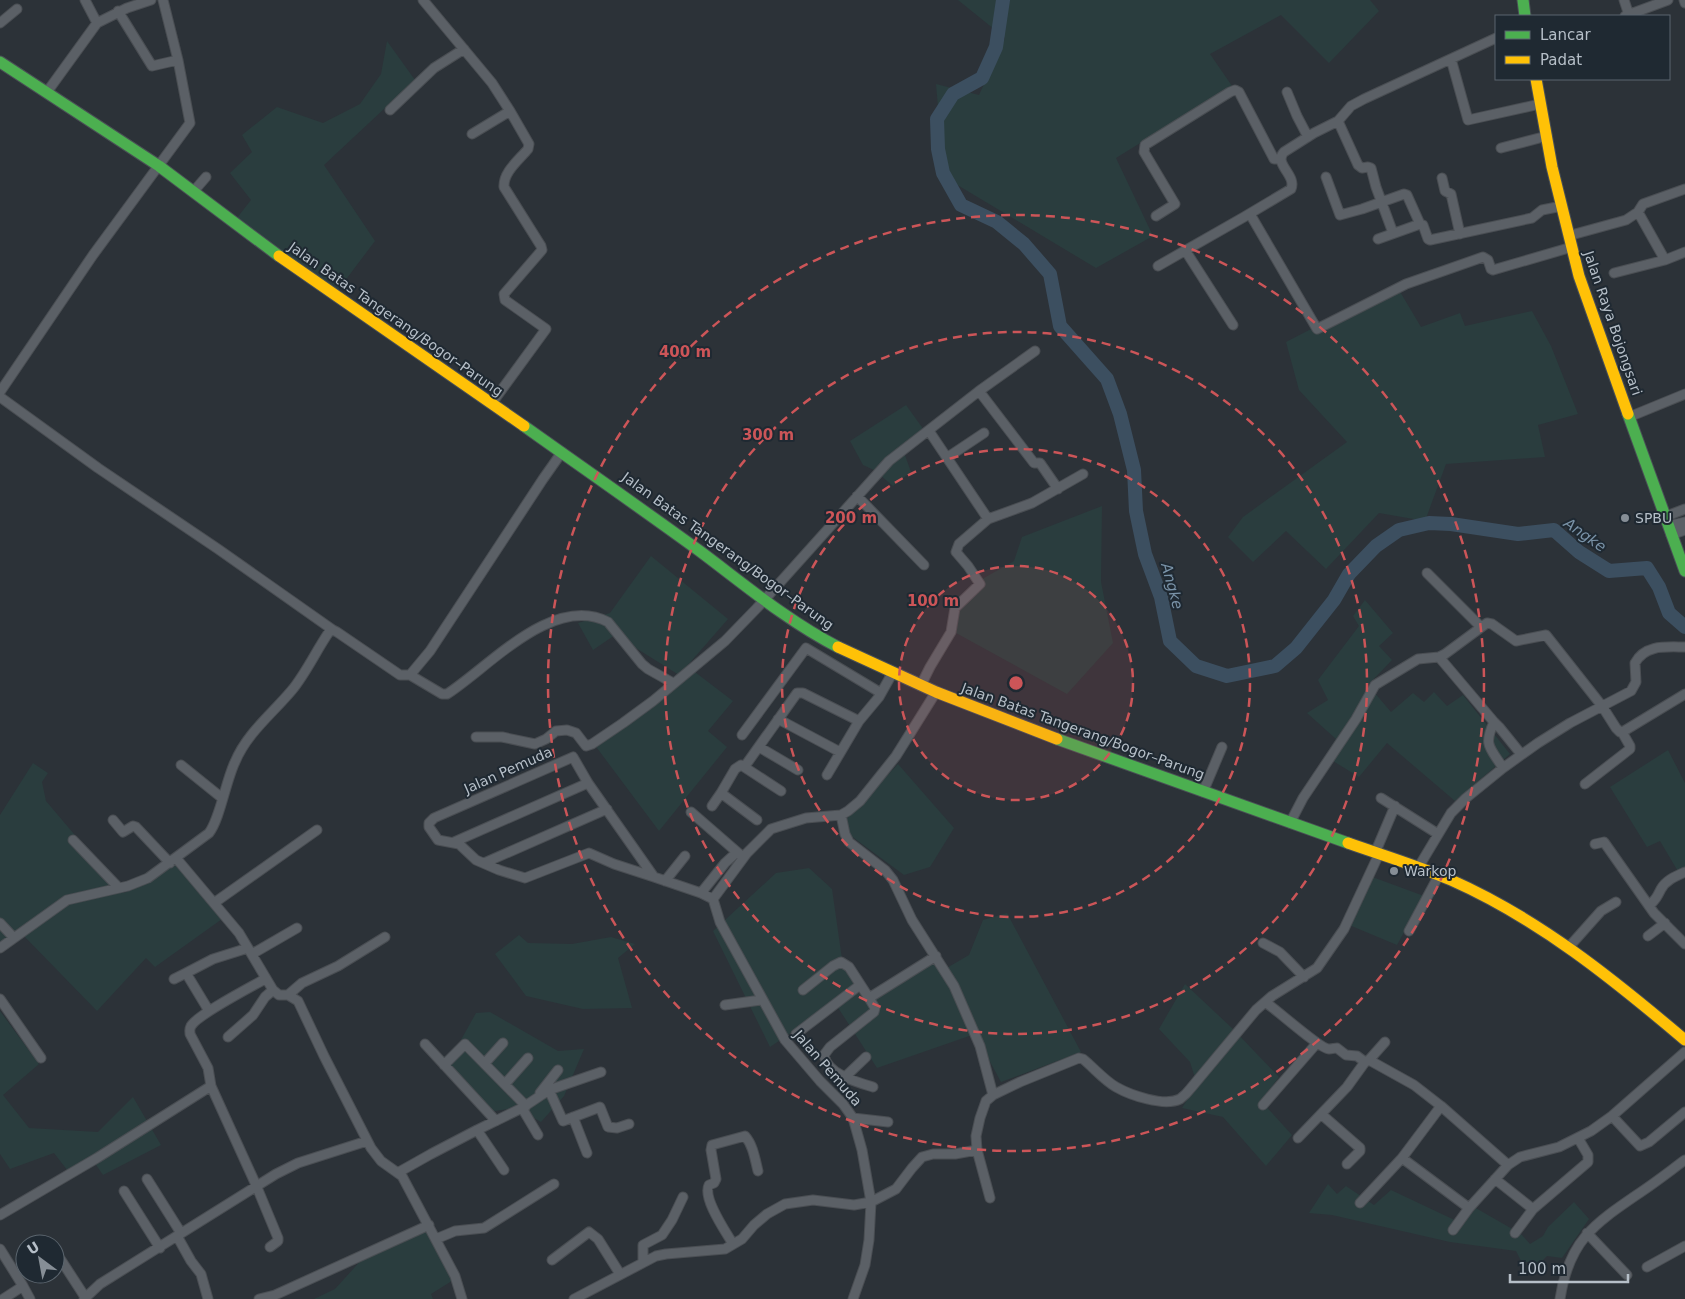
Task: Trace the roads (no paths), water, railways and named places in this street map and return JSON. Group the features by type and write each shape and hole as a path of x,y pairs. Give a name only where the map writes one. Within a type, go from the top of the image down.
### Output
{"main road":[{"path":"1523,0 1525,15"},
{"path":"1531,0 1534,15"},
{"name":"Jalan Batas Tangerang/Bogor–Parung","path":"0,62 159,166 264,246 562,452 817,636 936,692 1061,741 1439,875 1470,888 1568,948 1608,975 1685,1040"},
{"name":"Jalan Raya Bojongsari","path":"1536,80 1562,206 1579,276 1685,547"},
{"name":"Jalan Raya Bojongsari","path":"1544,80 1559,165 1575,234 1633,416"},
{"name":"Jalan Raya Bojongsari","path":"1677,526 1685,570"}],"street":[{"path":"86,0 97,23"},
{"path":"47,92 97,23 118,11 151,0"},
{"path":"0,392 88,262 190,123 178,60 163,0"},
{"path":"423,0 492,84 510,110 529,147 507,174 504,187 542,250 504,294 505,300 546,329 492,403"},
{"path":"1624,0 1627,15"},
{"path":"1630,15 1668,0"},
{"path":"0,23 17,9"},
{"path":"118,11 152,66 178,60"},
{"path":"1158,266 1287,192 1293,186 1292,179 1280,160 1280,155 1308,136 1338,121 1357,102 1495,38"},
{"path":"390,110 434,68 464,49"},
{"path":"1451,59 1468,120 1540,104"},
{"path":"1156,216 1175,204 1144,152 1145,144 1230,92 1235,90 1239,92 1274,159 1280,160"},
{"path":"1287,92 1308,136"},
{"path":"472,134 510,110"},
{"path":"1338,121 1358,165 1371,168 1393,233"},
{"path":"1501,148 1547,136"},
{"path":"193,192 206,177"},
{"path":"1326,177 1340,215 1404,194 1407,195 1429,240 1532,218 1542,210 1562,206"},
{"path":"1442,178 1446,191 1449,191 1451,194 1460,234"},
{"path":"1575,234 1626,220 1638,212 1646,203 1685,189"},
{"path":"1638,212 1665,260"},
{"path":"1250,214 1317,329 1406,284 1483,257 1488,260 1492,270 1572,247"},
{"path":"1378,240 1420,224"},
{"path":"1185,250 1233,325"},
{"path":"1614,273 1665,260 1685,252"},
{"path":"476,738 502,737 535,744 546,739 556,731 566,730 576,733 586,746 623,723 721,645 889,461 979,391 1035,351"},
{"path":"979,391 1022,450 1034,463 1040,463 1058,489"},
{"path":"1633,416 1685,394"},
{"path":"0,397 98,468 394,672 404,676 410,675 442,694 447,694 524,635 556,620 584,616 608,622 642,664 673,683"},
{"path":"929,431 988,519"},
{"path":"948,458 984,433"},
{"path":"410,675 425,657 562,452"},
{"path":"922,685 930,667 951,632 955,608 980,584 956,552 956,548 969,534 988,519 1032,502 1083,474"},
{"path":"858,496 924,565"},
{"path":"1677,526 1685,509"},
{"path":"1427,573 1481,626"},
{"path":"1290,823 1303,798 1352,726 1375,685 1418,659 1439,657 1487,623 1492,624 1516,641 1546,635 1602,706 1616,728 1622,732 1630,749 1584,784"},
{"path":"0,948 67,900 119,888 148,878 173,861 211,830 234,762 250,736 293,689 326,636 333,630"},
{"path":"742,736 806,648 817,636"},
{"path":"1418,868 1457,807 1503,768 1552,733 1616,700 1633,689 1636,682 1635,664 1643,654 1657,647 1685,647"},
{"path":"806,648 881,692"},
{"path":"1439,657 1521,754"},
{"path":"827,776 859,721 881,692 893,672"},
{"path":"745,766 797,693 800,692 859,721"},
{"path":"701,893 725,863 740,854 773,828 806,818 841,815 860,801 882,775 936,692"},
{"path":"1622,732 1685,694"},
{"path":"778,720 840,752"},
{"path":"1494,722 1488,737 1488,743 1503,768"},
{"path":"759,747 798,770"},
{"path":"1203,792 1222,747"},
{"name":"Jalan Pemuda","path":"572,756 588,783 654,877 614,864 589,853 526,878 499,870 476,860 463,847 454,842 438,840 429,827 431,820 572,756"},
{"path":"181,765 222,798"},
{"path":"712,806 734,769 741,765 781,791"},
{"path":"454,842 588,783"},
{"path":"720,792 757,820"},
{"path":"1381,798 1438,834"},
{"path":"990,1198 977,1150 976,1136 986,1101 993,1095 1079,1058 1083,1059 1116,1087 1145,1098 1174,1101 1180,1098 1191,1088 1239,1029 1265,1002 1317,968 1340,934 1377,854 1395,806"},
{"path":"484,863 607,809"},
{"path":"691,812 740,854"},
{"path":"841,815 847,838 890,875 900,892 912,920 954,986 980,1046 993,1095"},
{"path":"113,820 123,832 133,826 136,827 173,861 214,903 239,933 272,990 279,995 288,995 298,1001 367,1141 381,1161 399,1172 456,1276 462,1299"},
{"path":"214,903 317,830"},
{"path":"73,840 119,888"},
{"path":"1595,844 1604,842 1649,906 1685,944"},
{"path":"654,877 701,893 712,899 740,854"},
{"path":"665,880 685,856"},
{"path":"1649,906 1658,898 1664,885 1685,872"},
{"path":"1410,931 1439,875"},
{"name":"Jalan Pemuda","path":"712,899 720,922 761,1000 790,1048 843,1104 853,1118 862,1150 871,1202 869,1240 865,1265 853,1299"},
{"path":"1568,948 1601,911 1616,902"},
{"path":"0,923 14,938"},
{"path":"1648,936 1664,923"},
{"path":"174,979 213,960 250,951 297,928"},
{"path":"288,995 302,983 338,966 385,937"},
{"path":"1263,942 1280,952 1304,977"},
{"path":"869,998 936,956"},
{"path":"804,990 833,966 841,962 849,967 875,1008 874,1012 830,1047 824,1055 829,1065 845,1076 873,1087"},
{"path":"186,973 209,1011"},
{"path":"265,979 209,1011 192,1024 190,1034 208,1068 211,1086 256,1185 278,1240 270,1247"},
{"path":"796,1034 860,985"},
{"path":"228,1037 253,1015 272,990"},
{"path":"0,999 41,1058"},
{"path":"725,1005 761,1000"},
{"path":"1265,1002 1327,1049 1337,1048 1346,1055 1357,1056 1414,1085 1441,1106 1508,1165"},
{"path":"1298,1138 1347,1087 1385,1042"},
{"path":"485,1063 502,1043"},
{"path":"1263,1105 1318,1043"},
{"path":"425,1044 496,1121"},
{"path":"444,1066 465,1044 505,1084 524,1107 538,1135"},
{"path":"1453,1230 1469,1208 1508,1165 1520,1157 1559,1147 1578,1138 1612,1116 1685,1052"},
{"path":"845,1076 866,1057"},
{"path":"505,1084 528,1058"},
{"path":"399,1172 524,1107 536,1097 558,1070"},
{"path":"536,1097 549,1090 601,1072"},
{"path":"0,1215 97,1158 211,1086"},
{"path":"549,1090 563,1121 600,1107 608,1127 617,1128 629,1124"},
{"path":"1360,1203 1402,1158 1441,1106"},
{"path":"1612,1116 1640,1146 1649,1142 1685,1112"},
{"path":"1321,1114 1360,1148 1360,1151 1347,1164"},
{"path":"573,1117 587,1153"},
{"path":"853,1118 888,1122"},
{"path":"477,1130 504,1170"},
{"path":"733,1244 711,1206 707,1190 709,1185 714,1183 716,1179 711,1150 712,1145 745,1136 752,1148 758,1171"},
{"path":"1515,1233 1533,1209 1588,1162 1588,1155 1578,1138"},
{"path":"65,1266 85,1298 100,1284 160,1248 256,1185 298,1163 367,1141"},
{"path":"574,1299 643,1262 666,1254 724,1249 742,1239 767,1214 785,1204 814,1200 854,1205 871,1202 884,1197 896,1189 922,1158 933,1154 956,1154 977,1150"},
{"path":"1402,1158 1452,1193 1469,1208"},
{"path":"1560,1299 1570,1260 1587,1233 1603,1218 1685,1160"},
{"path":"147,1179 179,1234 191,1261 201,1274 208,1299"},
{"path":"1496,1179 1533,1209"},
{"path":"436,1239 455,1230 484,1228 554,1184"},
{"path":"124,1191 160,1248"},
{"path":"643,1262 643,1245 662,1235 672,1220 682,1197"},
{"path":"259,1299 275,1295 429,1225"},
{"path":"552,1260 589,1232 598,1239 620,1274"},
{"path":"1587,1233 1626,1275"},
{"path":"1648,1267 1685,1246"},
{"path":"0,1249 30,1299"},
{"path":"3,1299 23,1286"}],"waterway":[{"name":"Angke","path":"1003,0 996,47 982,78 953,94 937,119 938,149 943,173 961,205 997,222 1024,244 1050,274 1060,326 1107,379 1120,414 1134,470 1136,511 1145,554 1161,597 1170,641 1196,666 1227,676 1275,666 1296,648 1334,600 1349,574 1376,546 1399,530 1429,523 1451,524 1518,534 1554,530 1579,552 1609,571 1647,568 1659,587 1669,613 1685,627"}],"place":[{"name":"SPBU","path":"1625,518"},
{"name":"Warkop","path":"1394,871"}]}
